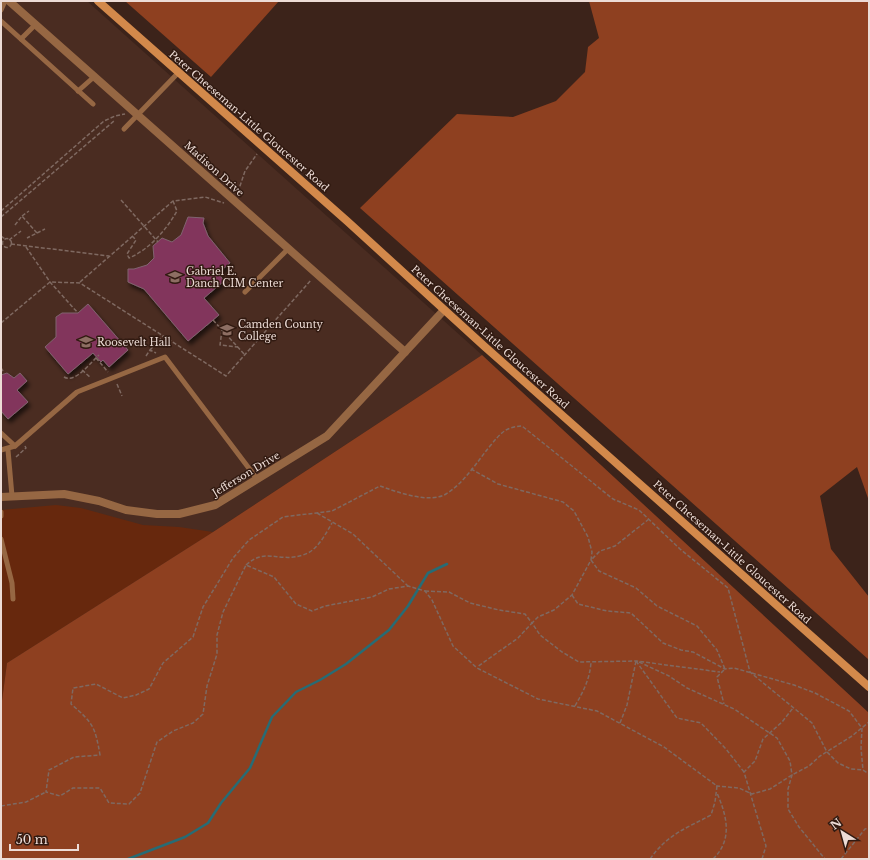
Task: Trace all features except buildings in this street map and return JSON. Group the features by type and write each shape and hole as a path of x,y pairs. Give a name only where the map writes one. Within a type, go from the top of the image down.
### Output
{"street":[{"name":"Madison Drive","path":"10,1 405,352"},
{"name":"Peter Cheeseman-Little Gloucester Road","path":"98,1 869,687"},
{"name":"Jefferson Drive","path":"1,497 64,494 92,499 135,512 179,514 215,505 327,436 444,310"}],"lane":[{"path":"1,10 5,1"},
{"path":"1,21 93,104"},
{"path":"21,39 36,24"},
{"path":"124,128 179,72"},
{"path":"78,91 95,76"},
{"path":"245,292 289,248"},
{"path":"1,450 8,450 15,446 77,392 165,357 257,479"},
{"path":"1,433 15,446"},
{"path":"8,450 12,496"},
{"path":"1,539 12,583 13,599"}],"path":[{"path":"1,211 104,121 121,115 138,115"},
{"path":"1,217 114,121"},
{"path":"80,283 173,201 205,197 228,204 239,191 248,166 258,153"},
{"path":"121,200 158,242"},
{"path":"132,236 136,240 127,254 129,258 156,239 168,225 176,211 173,201"},
{"path":"15,225 22,216 29,211"},
{"path":"22,216 37,233"},
{"path":"27,238 45,229"},
{"path":"10,240 20,231"},
{"path":"1,236 10,240"},
{"path":"5,239 1,243 3,247 6,248 11,244 110,256"},
{"path":"10,240 11,244"},
{"path":"25,246 50,282 78,313"},
{"path":"1,323 50,282 80,283 226,376 312,279 308,275"},
{"path":"213,320 244,355"},
{"path":"222,330 220,345 238,347"},
{"path":"141,358 147,356 150,350 163,336"},
{"path":"150,350 165,357"},
{"path":"64,377 72,379 99,355"},
{"path":"102,374 114,369"},
{"path":"82,370 90,379 96,376"},
{"path":"46,792 49,770 74,757 100,755 96,733 89,720 71,704 73,688 96,684 123,698 136,695 149,689 163,663 193,637 203,607 233,558 249,540 282,517 332,511 380,486 398,493 424,498 445,495 496,439 510,427 522,426 613,499 639,510 680,550 728,588 750,672 812,723 827,752 838,763 851,769 863,770 869,774"},
{"path":"16,464 16,456 26,448 21,441"},
{"path":"470,469 498,484 563,502 574,511 588,537 592,552 591,560 599,571 636,588 657,606 696,626 716,650 724,669"},
{"path":"317,513 352,534 408,586 425,591 449,592 470,603 524,614 540,635 562,652 579,662 636,661 720,672"},
{"path":"477,668 518,638 538,617 554,610 572,595 591,560 600,551 615,546 649,519"},
{"path":"1,806 26,802 46,792 60,796 73,788 100,788 109,803 129,804 140,793 157,742 174,731 193,722 203,714 207,686 218,654 217,636 223,612 246,565 253,559 262,555 284,559 304,555 319,543 333,523"},
{"path":"246,565 274,577 296,604 312,611 325,606 372,597 389,589 408,586"},
{"path":"425,591 432,600 453,646 477,668 538,699 597,711 664,747 716,786 739,788 752,794 770,789 809,766 869,722"},
{"path":"572,595 578,604 607,611 631,613 663,643 681,650 693,652 724,669"},
{"path":"636,661 649,666 687,688 724,704 770,732 777,738 790,761 792,775 788,789 788,809 799,826 825,859"},
{"path":"620,723 627,705 636,661"},
{"path":"636,661 677,718 701,723 726,749 744,772 752,794 766,846 762,859"},
{"path":"575,706 584,689 591,662"},
{"path":"724,704 717,677 724,669 734,668 794,685 835,703 849,711 862,728 861,748 863,770"},
{"path":"744,772 755,761 763,739 782,722 793,708"},
{"path":"650,859 659,846 672,835 710,815 716,786"},
{"path":"713,859 721,852 727,834 725,811 716,791"},
{"path":"841,859 852,844 869,828"}],"shaded area":[{"name":"Camden County College","path":"1,1 87,1 482,355 213,532 7,663 1,708"},
{"path":"125,1 279,1 211,77"},
{"path":"589,1 869,1 869,501 857,467 820,496 831,549 869,597 868,659 360,208 457,114 513,117 556,101 585,72 588,47 599,38"},
{"path":"482,355 869,713 869,859 1,859 1,708 7,663 213,532"},
{"path":"56,505 81,508 143,525 179,527 213,532 7,663 1,708 1,510"}],"waterway":[{"path":"128,859 185,837 208,823 221,803 250,768 272,717 296,692 320,680 346,664 389,630 408,606 428,573 447,564"}],"place":[{"name":"Gabriel E. Danch CIM Center","path":"175,277"},
{"name":"Camden County College","path":"227,330"},
{"name":"Roosevelt Hall","path":"86,342"}]}
